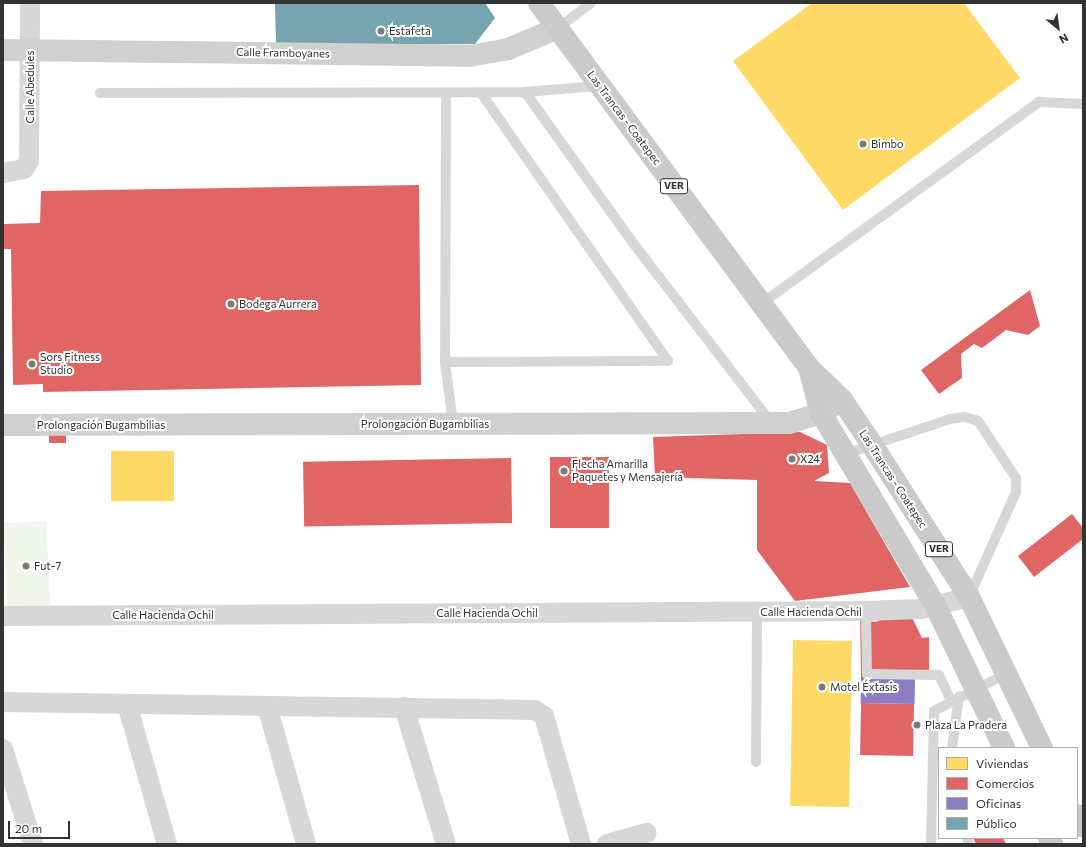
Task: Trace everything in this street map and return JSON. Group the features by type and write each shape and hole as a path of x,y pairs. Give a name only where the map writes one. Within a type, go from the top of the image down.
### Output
{"main road":[{"name":"Las Trancas - Coatepec","path":"540,3 599,86 809,368 842,400 871,443 969,597 1004,675 1041,747"},
{"name":"Las Trancas - Coatepec","path":"809,368 821,413 848,453 938,611 962,696 1003,747"},
{"path":"1078,817 1083,827"}],"street":[{"name":"Calle Abedules","path":"3,173 24,169 29,161 30,3"},
{"name":"Calle Framboyanes","path":"3,50 469,56 508,49 558,28"},
{"name":"Prolongación Bugambilias","path":"3,425 789,423 821,413 842,400"},
{"name":"Calle Hacienda Ochil","path":"3,616 757,612 922,609 938,611 969,597"},
{"path":"3,702 535,710 544,716 582,844"},
{"path":"127,704 167,844"},
{"path":"267,706 306,844"},
{"path":"404,707 446,844"},
{"path":"3,749 33,844"},
{"path":"607,844 646,833"}],"lane":[{"path":"558,28 590,3"},
{"path":"100,92 482,94 599,86"},
{"path":"525,92 633,243 772,423"},
{"path":"446,94 445,362 453,423"},
{"path":"445,362 668,361 482,94"},
{"path":"761,304 1039,102 1083,104"},
{"path":"848,453 871,443 965,417 978,422 1016,478 1012,505 969,597"},
{"path":"938,611 866,617 867,674 939,675 962,696"},
{"path":"756,762 757,612"},
{"path":"931,844 936,778 934,711 1004,675"},
{"path":"952,747 962,696"}],"shaded area":[{"name":"Fut-7","path":"46,521 51,610 8,612 3,523"}],"building: Viviendas":[{"name":"Bimbo","path":"812,3 964,3 1020,78 843,210 733,61"},
{"path":"111,451 174,451 174,501 111,501"},
{"name":"Motel Éxtasis","path":"793,640 852,641 849,807 790,806"}],"building: Comercios":[{"name":"Bodega Aurrera","path":"419,185 421,385 43,392 43,384 13,385 11,249 3,249 3,224 40,223 41,191"},
{"path":"1030,290 1040,326 1028,335 1006,330 982,348 974,344 961,354 962,378 939,394 921,370"},
{"path":"49,426 66,426 66,443 49,443"},
{"path":"800,432 827,445 829,473 814,481 850,483 910,587 795,601 757,550 757,480 655,477 653,437"},
{"path":"550,457 609,457 609,528 550,528"},
{"path":"511,458 512,523 304,527 303,462"},
{"path":"1072,514 1083,528 1083,539 1034,577 1018,556"},
{"path":"908,609 922,638 929,637 929,671 915,679 861,678 860,611"},
{"path":"861,703 914,704 913,756 860,755"},
{"path":"974,839 1004,839 1006,844 976,844"}],"building: Oficinas":[{"path":"861,678 915,679 915,704 861,703"}],"building: Público":[{"name":"Estafeta","path":"275,3 485,3 495,18 475,44 276,45"}],"place":[{"name":"Estafeta","path":"381,31"},
{"name":"Bimbo","path":"863,144"},
{"name":"Bodega Aurrera","path":"231,304"},
{"name":"Sors Fitness Studio","path":"32,364"},
{"name":"X24","path":"792,459"},
{"name":"Flecha Amarilla Paquetes y Mensajería","path":"564,471"},
{"name":"Fut-7","path":"26,566"},
{"name":"Motel Éxtasis","path":"822,687"},
{"name":"Plaza La Pradera","path":"917,725"}]}
